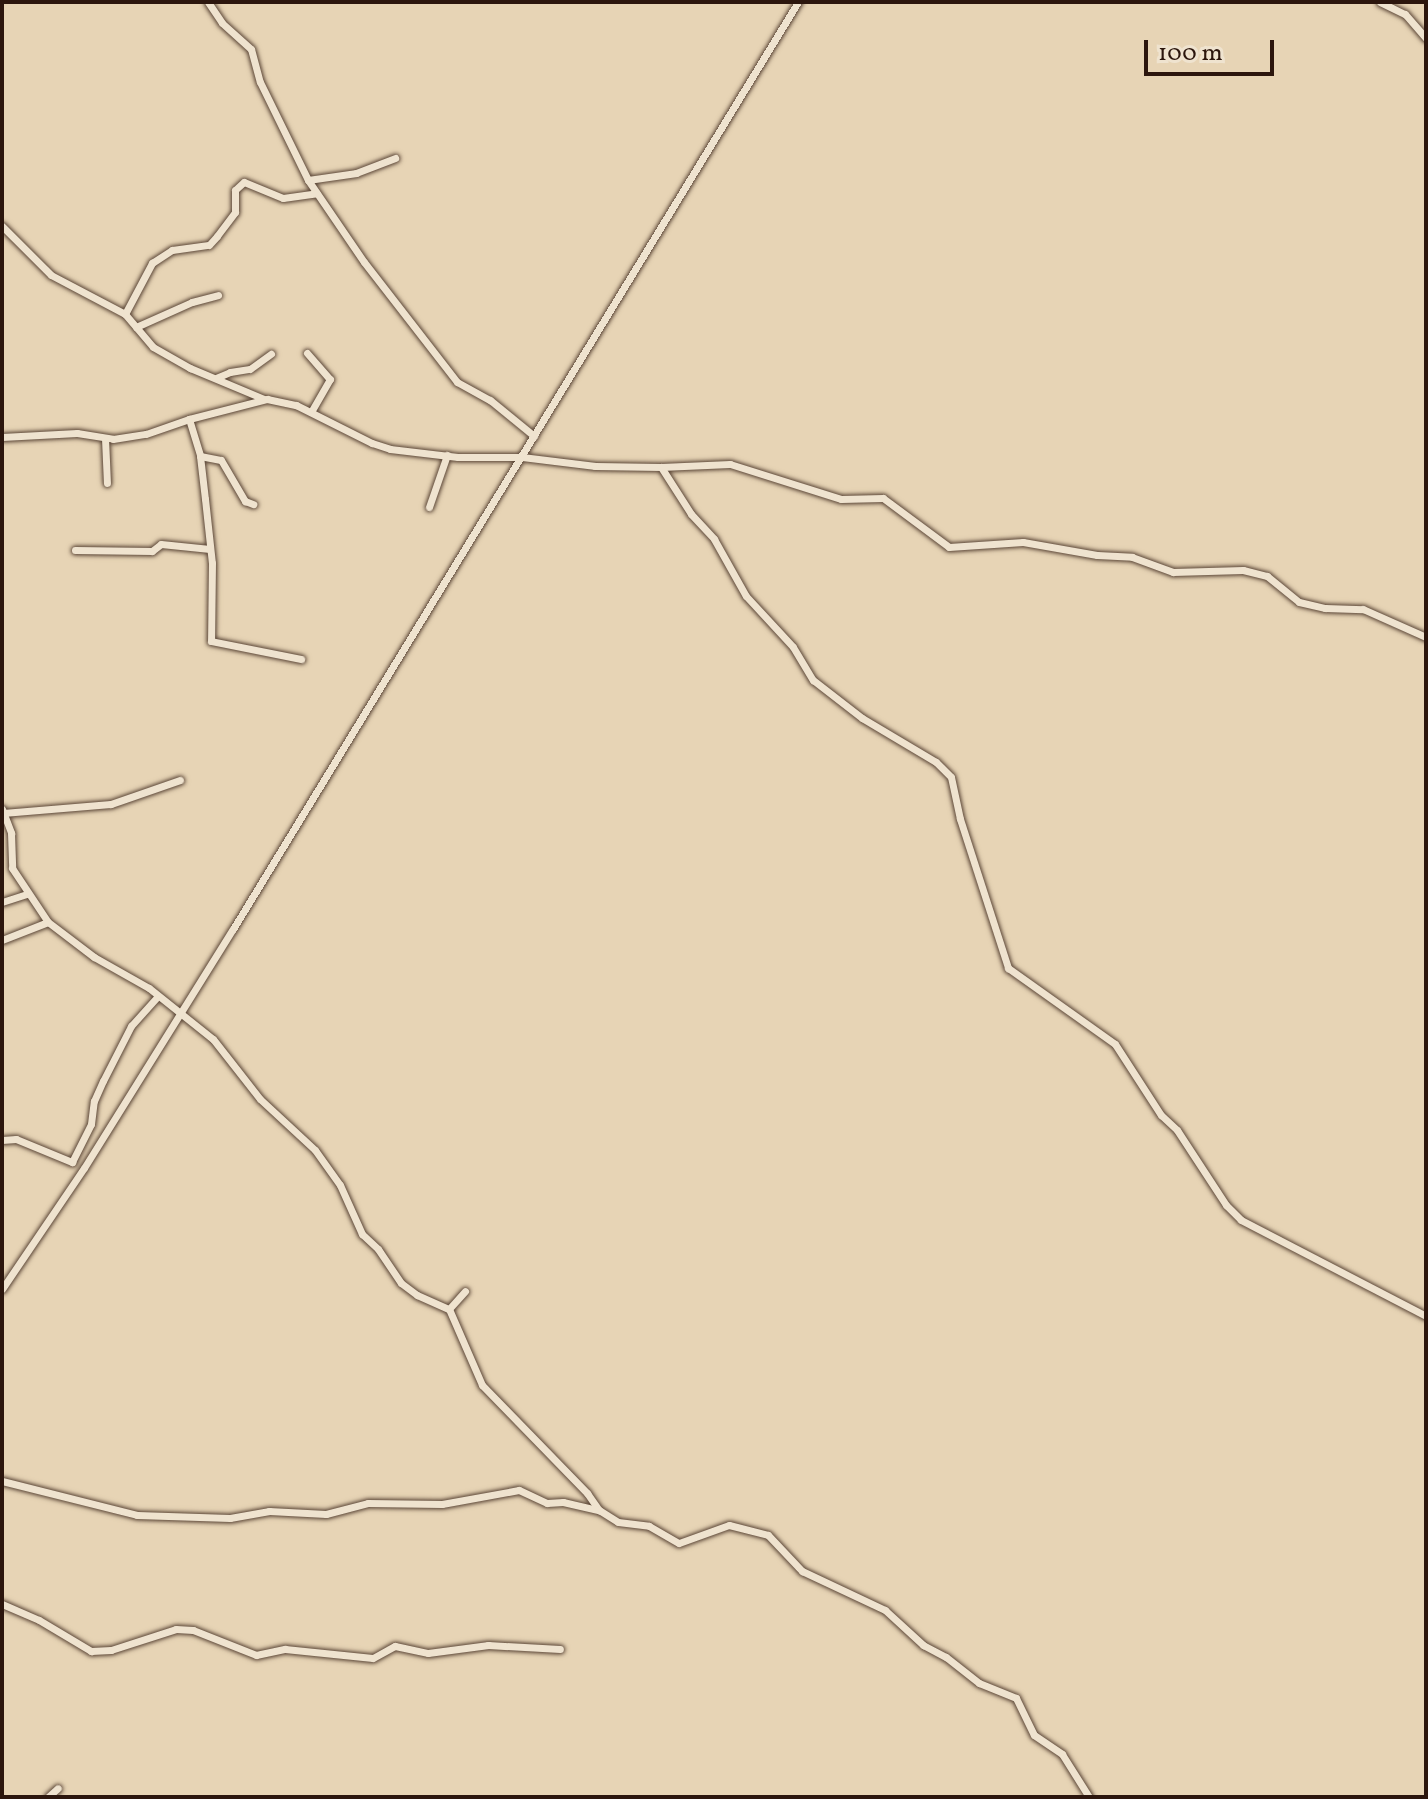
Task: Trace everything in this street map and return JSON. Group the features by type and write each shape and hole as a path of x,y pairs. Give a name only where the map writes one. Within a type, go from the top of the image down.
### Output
{"street":[{"path":"208,2 222,23 251,49 260,82 308,180 364,262 457,382 490,400 534,436"},
{"path":"2,1289 84,1168 180,1013 798,2"},
{"path":"1380,2 1405,14 1426,38"},
{"path":"308,180 356,173 395,158"},
{"path":"125,314 152,263 172,250 209,245 235,212 235,190 244,182 283,198 317,193"},
{"path":"2,226 51,275 125,314 153,347 267,399 311,412 379,446 447,455 522,457 583,466 730,464 841,499 883,498 949,547 1023,542 1097,555 1132,557 1173,572 1243,570 1267,576 1299,602 1325,608 1363,609 1426,637"},
{"path":"136,327 192,302 218,295"},
{"path":"307,353 330,379 311,412"},
{"path":"216,378 250,369 271,354"},
{"path":"2,437 77,433 105,438 146,434 189,419 267,399"},
{"path":"189,419 200,456 210,549 211,641 301,659"},
{"path":"105,438 107,483"},
{"path":"429,507 447,455"},
{"path":"200,456 221,460 245,501 253,504"},
{"path":"661,467 691,514 714,539 746,596 793,647 813,680 862,718 949,773 980,887 1008,968 1115,1044 1161,1115 1177,1130 1226,1205 1241,1220 1426,1316"},
{"path":"75,550 152,551 161,544 210,549"},
{"path":"180,780 111,804 3,811 11,833 12,868 48,922 94,957 158,996 213,1039 260,1099 315,1150 340,1185 362,1234 378,1249 401,1283 417,1295 449,1309 482,1385 587,1493 599,1510"},
{"path":"2,902 27,894"},
{"path":"2,940 48,922"},
{"path":"2,1140 16,1139 72,1162 91,1124 94,1101 131,1026 158,996"},
{"path":"449,1309 465,1291"},
{"path":"2,1481 137,1515 230,1518 269,1511 326,1514 368,1503 442,1504 519,1490 547,1503 563,1502 599,1510 618,1522 649,1526 679,1543 729,1525 768,1535 802,1571 885,1610 923,1645 946,1657 979,1683 1016,1698 1034,1735 1062,1754 1089,1797"},
{"path":"2,1604 39,1620 91,1651 111,1650 176,1629 193,1630 256,1655 285,1649 373,1658 395,1646 428,1653 488,1645 560,1649"},
{"path":"48,1797 58,1788"}]}
